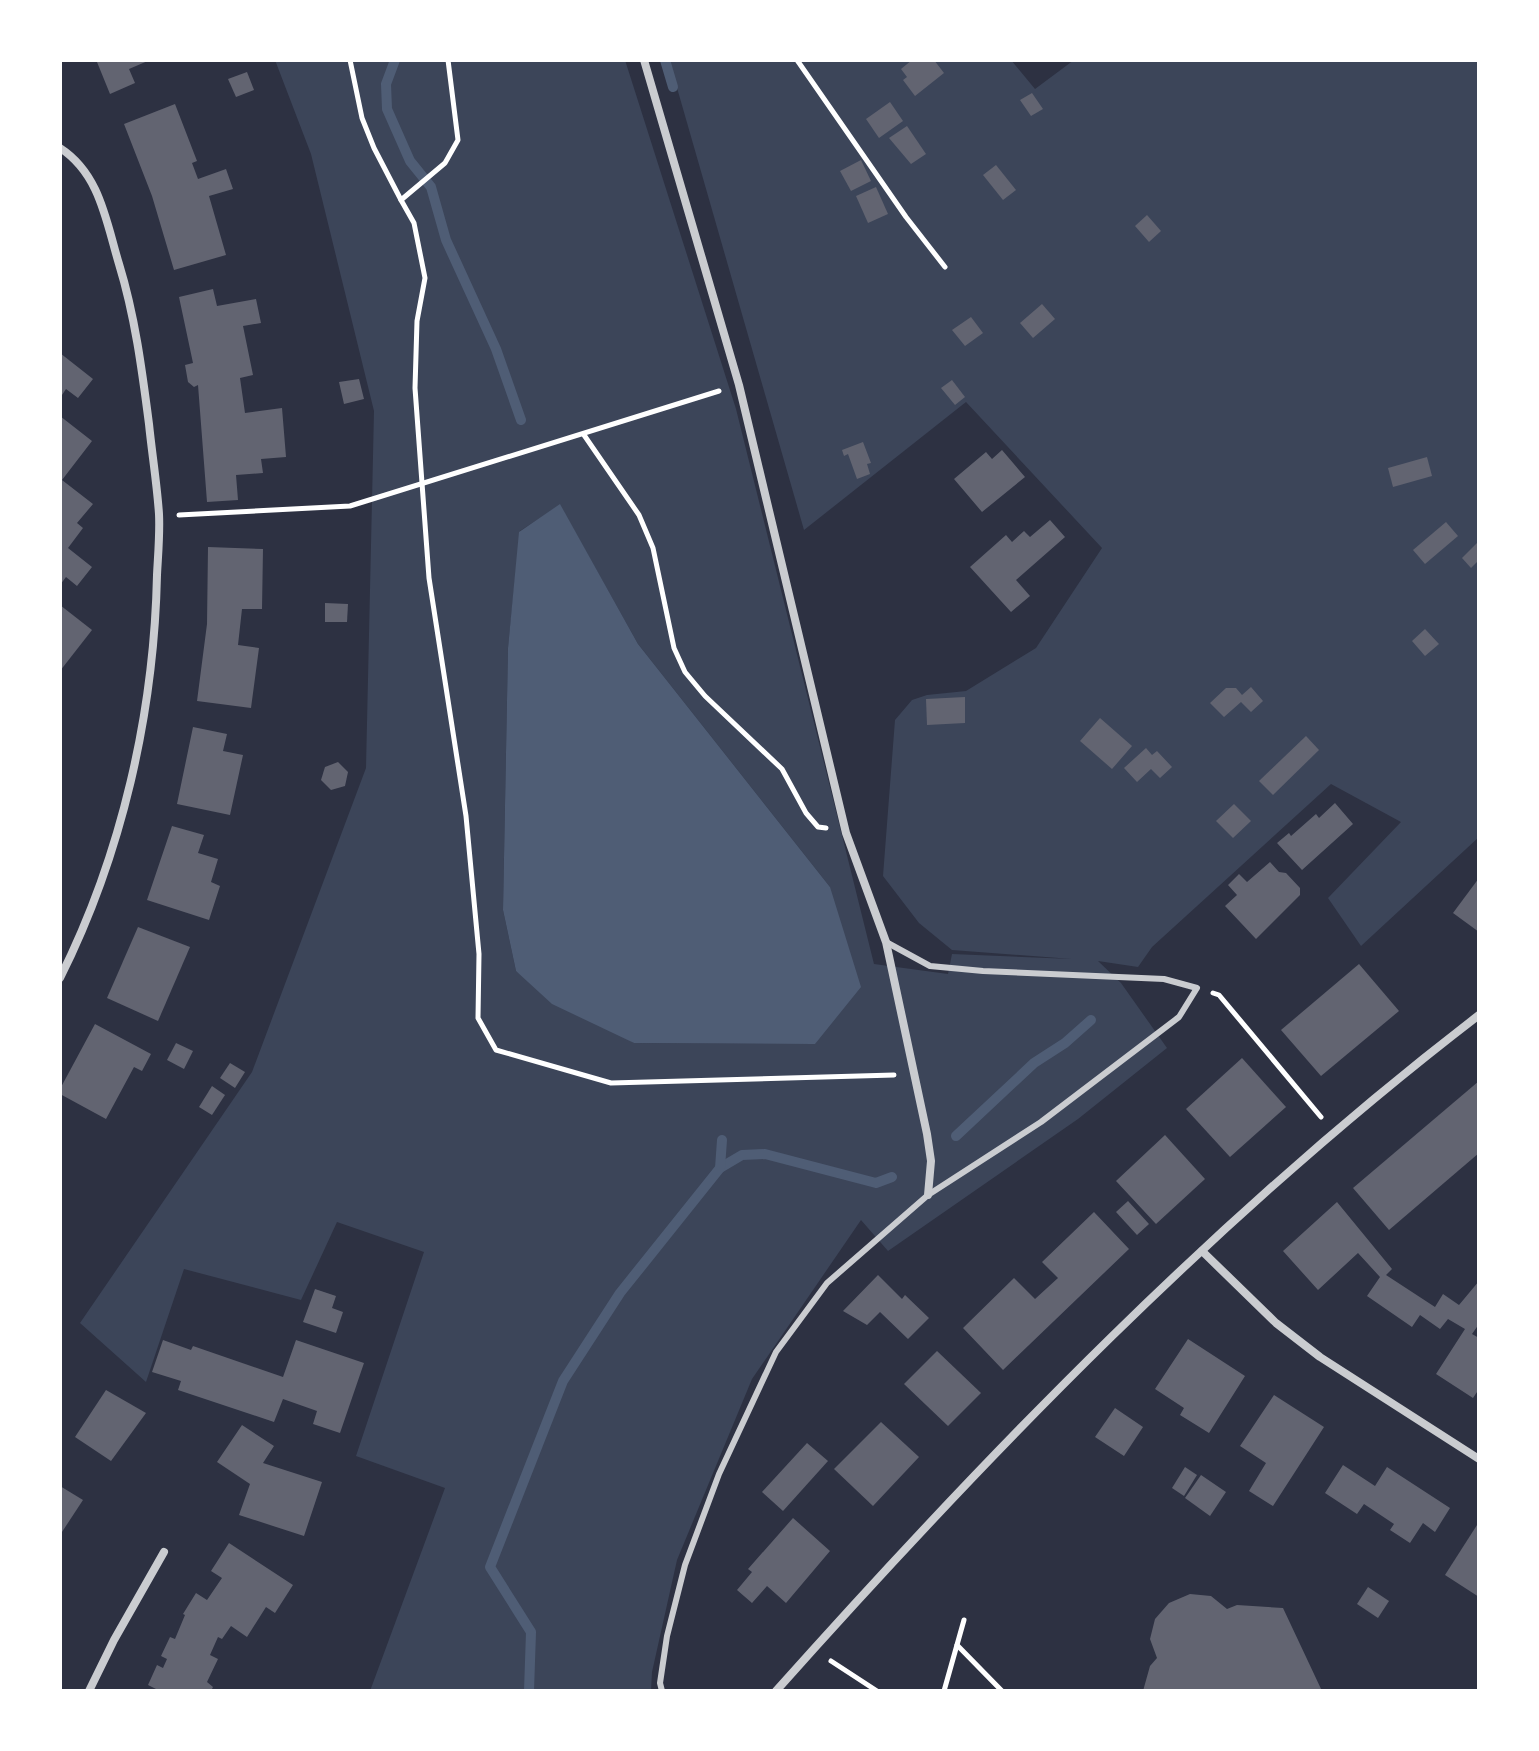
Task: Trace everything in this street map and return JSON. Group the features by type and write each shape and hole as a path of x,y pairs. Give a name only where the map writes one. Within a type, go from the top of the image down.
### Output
{"street":[{"path":"644,60 739,385 846,833 886,942 916,1074 931,1161 928,1195"},
{"path":"60,148 86,172 96,189 130,298 144,380 159,516 156,617 140,745 110,857 60,978"},
{"path":"776,1691 1023,1425 1202,1251 1335,1134 1479,1015"},
{"path":"1202,1251 1276,1323 1320,1357 1479,1459"},
{"path":"89,1691 164,1552"}],"lane":[{"path":"662,1691 660,1683 667,1636 685,1565 719,1474 776,1352 827,1283 928,1195 1041,1122 1179,1017 1197,988 1164,979 930,966 886,942"}],"path":[{"path":"350,60 362,118 374,148 414,223 425,278 417,321 415,388 429,578 466,816 479,954 478,1018 496,1050 611,1083 916,1074"},
{"path":"401,200 445,163 458,140 448,60"},
{"path":"797,60 906,217 945,267"},
{"path":"159,516 350,506 739,385"},
{"path":"584,435 639,515 653,548 674,648 685,672 705,696 782,769 806,813 818,827 846,833"},
{"path":"1197,988 1219,995 1335,1134"},
{"path":"944,1691 964,1620"},
{"path":"957,1645 1002,1691"},
{"path":"813,1649 877,1691"}],"shaded area":[{"path":"275,60 625,60 736,409 874,964 948,974 952,954 1072,959 952,950 919,923 883,876 895,720 912,700 927,695 966,691 1036,648 1102,548 966,402 804,530 669,60 1011,60 1035,89 1074,60 1479,60 1479,837 1361,946 1328,898 1401,822 1331,784 1152,947 1138,967 1098,961 1121,983 1167,1048 1078,1119 888,1251 861,1220 752,1379 677,1560 652,1672 651,1691 370,1691 445,1488 356,1456 424,1252 337,1222 301,1300 184,1269 146,1382 80,1323 252,1072 366,768 374,411 311,154","holes":["560,505 638,644 830,887 815,1044 634,1043 516,971 503,910 508,648 520,531"]},
{"path":"560,504 638,644 830,887 861,987 815,1044 634,1043 552,1004 516,971 503,910 508,648 519,532"}],"building":[{"path":"150,60 129,69 135,83 110,94 97,62"},
{"path":"912,60 934,60 944,73 915,96 903,80 907,77 901,69"},
{"path":"247,72 254,90 236,97 228,79"},
{"path":"1032,93 1043,109 1031,116 1020,100"},
{"path":"890,102 903,121 879,138 866,119"},
{"path":"175,104 197,161 192,163 198,179 226,169 233,189 209,196 226,255 174,270 152,196 124,124"},
{"path":"907,126 926,154 911,164 889,138"},
{"path":"861,160 871,181 851,191 840,171"},
{"path":"996,165 1016,190 1003,200 983,175"},
{"path":"876,187 888,214 868,223 856,196"},
{"path":"1147,215 1161,231 1149,242 1135,226"},
{"path":"213,289 217,306 256,299 261,323 243,326 253,375 240,378 245,413 282,408 286,457 261,459 263,473 236,475 238,500 207,502 198,385 194,387 188,382 185,365 193,363 179,297"},
{"path":"1042,304 1055,319 1033,338 1020,323"},
{"path":"971,317 983,333 965,346 952,330"},
{"path":"60,353 93,379 78,398 66,389 60,398"},
{"path":"359,379 364,399 344,404 339,382"},
{"path":"952,380 965,397 955,405 941,388"},
{"path":"60,416 92,441 62,480 93,504 77,523 83,528 68,548 92,567 77,586 66,577 60,585"},
{"path":"863,442 871,463 867,464 870,474 857,479 848,454 844,456 842,450"},
{"path":"1002,450 1025,477 982,512 954,479 986,452 992,459"},
{"path":"1427,457 1432,476 1393,487 1388,468"},
{"path":"1050,520 1065,537 1016,580 1030,596 1011,612 970,567 1006,535 1012,542 1024,531 1030,537"},
{"path":"1446,522 1458,536 1425,564 1413,550"},
{"path":"1479,541 1479,560 1471,568 1462,558"},
{"path":"208,547 263,549 262,609 242,609 238,645 259,648 251,708 197,701 207,624"},
{"path":"325,603 348,604 347,622 325,622"},
{"path":"60,605 92,630 60,671"},
{"path":"1425,629 1439,644 1425,656 1412,641"},
{"path":"1251,687 1263,701 1251,712 1241,702 1224,717 1210,703 1226,688 1236,688 1242,695"},
{"path":"965,697 965,723 927,725 926,699"},
{"path":"1100,718 1132,746 1112,769 1080,741"},
{"path":"193,727 227,734 223,751 243,755 230,815 177,804"},
{"path":"1306,736 1319,750 1273,795 1259,781"},
{"path":"1146,748 1152,755 1157,751 1172,767 1160,778 1151,769 1137,782 1124,768"},
{"path":"338,762 348,772 345,786 331,790 321,780 325,767"},
{"path":"1335,803 1353,824 1302,870 1277,843 1289,833 1291,836 1316,814 1319,818"},
{"path":"1234,804 1251,821 1233,838 1216,821"},
{"path":"172,826 204,835 198,853 218,859 211,882 220,886 209,920 147,900"},
{"path":"1270,862 1300,888 1300,895 1256,939 1225,906 1237,895 1228,885 1239,874 1247,882"},
{"path":"1479,878 1479,932 1453,913"},
{"path":"138,927 190,947 158,1021 107,998"},
{"path":"1359,964 1399,1011 1321,1076 1281,1030"},
{"path":"95,1024 151,1054 142,1071 134,1067 106,1119 60,1094"},
{"path":"176,1043 193,1051 184,1069 167,1060"},
{"path":"1242,1058 1286,1107 1230,1157 1186,1109"},
{"path":"230,1063 245,1072 235,1088 220,1078"},
{"path":"1479,1081 1479,1153 1389,1230 1353,1188"},
{"path":"212,1086 225,1095 212,1115 199,1107"},
{"path":"1165,1135 1205,1179 1156,1224 1116,1181"},
{"path":"1128,1201 1149,1224 1137,1235 1116,1212"},
{"path":"1337,1202 1392,1269 1386,1275 1435,1307 1443,1294 1459,1305 1479,1281 1479,1324 1472,1334 1479,1338 1479,1389 1473,1398 1436,1374 1465,1329 1448,1319 1440,1329 1420,1315 1412,1327 1367,1296 1380,1277 1358,1253 1318,1290 1283,1251"},
{"path":"1094,1212 1129,1249 1003,1370 963,1328 1014,1278 1035,1299 1058,1278 1042,1262"},
{"path":"878,1275 902,1299 905,1295 929,1318 908,1339 880,1312 867,1325 843,1311"},
{"path":"315,1289 336,1296 332,1308 343,1312 336,1333 303,1322"},
{"path":"1188,1339 1245,1376 1209,1433 1180,1415 1184,1408 1155,1389"},
{"path":"163,1340 191,1350 193,1346 283,1377 296,1340 364,1363 340,1433 313,1424 317,1411 283,1399 274,1422 178,1390 181,1381 152,1372"},
{"path":"937,1351 981,1393 948,1426 904,1384"},
{"path":"106,1390 146,1413 111,1461 75,1437"},
{"path":"1274,1395 1324,1427 1273,1506 1249,1491 1266,1463 1240,1446"},
{"path":"1115,1408 1143,1427 1124,1456 1095,1437"},
{"path":"881,1422 919,1457 873,1506 834,1469"},
{"path":"242,1425 274,1446 263,1463 322,1482 304,1536 239,1515 250,1484 217,1462"},
{"path":"807,1443 828,1461 783,1511 762,1492"},
{"path":"1343,1465 1375,1486 1387,1467 1450,1508 1435,1532 1423,1523 1410,1543 1390,1530 1394,1524 1364,1504 1357,1514 1325,1493"},
{"path":"1185,1467 1197,1475 1184,1496 1172,1488"},
{"path":"1201,1475 1226,1492 1210,1516 1185,1498"},
{"path":"60,1486 83,1500 60,1535"},
{"path":"793,1518 830,1551 786,1603 767,1586 752,1603 737,1590 752,1572 748,1569"},
{"path":"1479,1526 1479,1597 1445,1575"},
{"path":"229,1543 293,1585 275,1613 266,1607 247,1637 231,1626 222,1639 218,1637 210,1655 218,1659 207,1682 213,1687 211,1691 160,1691 148,1685 157,1665 163,1668 167,1659 161,1656 170,1637 175,1639 183,1614 196,1593 207,1600 222,1578 211,1571"},
{"path":"1368,1587 1389,1601 1378,1618 1357,1604"},
{"path":"1190,1594 1211,1596 1227,1609 1237,1605 1283,1608 1322,1691 1143,1691 1150,1666 1157,1658 1150,1639 1155,1619 1169,1603"}],"waterway":[{"path":"395,60 386,84 387,109 410,161 431,187 446,240 496,349 521,420"},
{"path":"665,60 673,87"},
{"path":"956,1136 1034,1063 1065,1043 1091,1020"},
{"path":"529,1691 531,1632 490,1567 563,1381 620,1293 720,1168 722,1140"},
{"path":"720,1168 742,1155 765,1154 876,1183 892,1177"}]}
